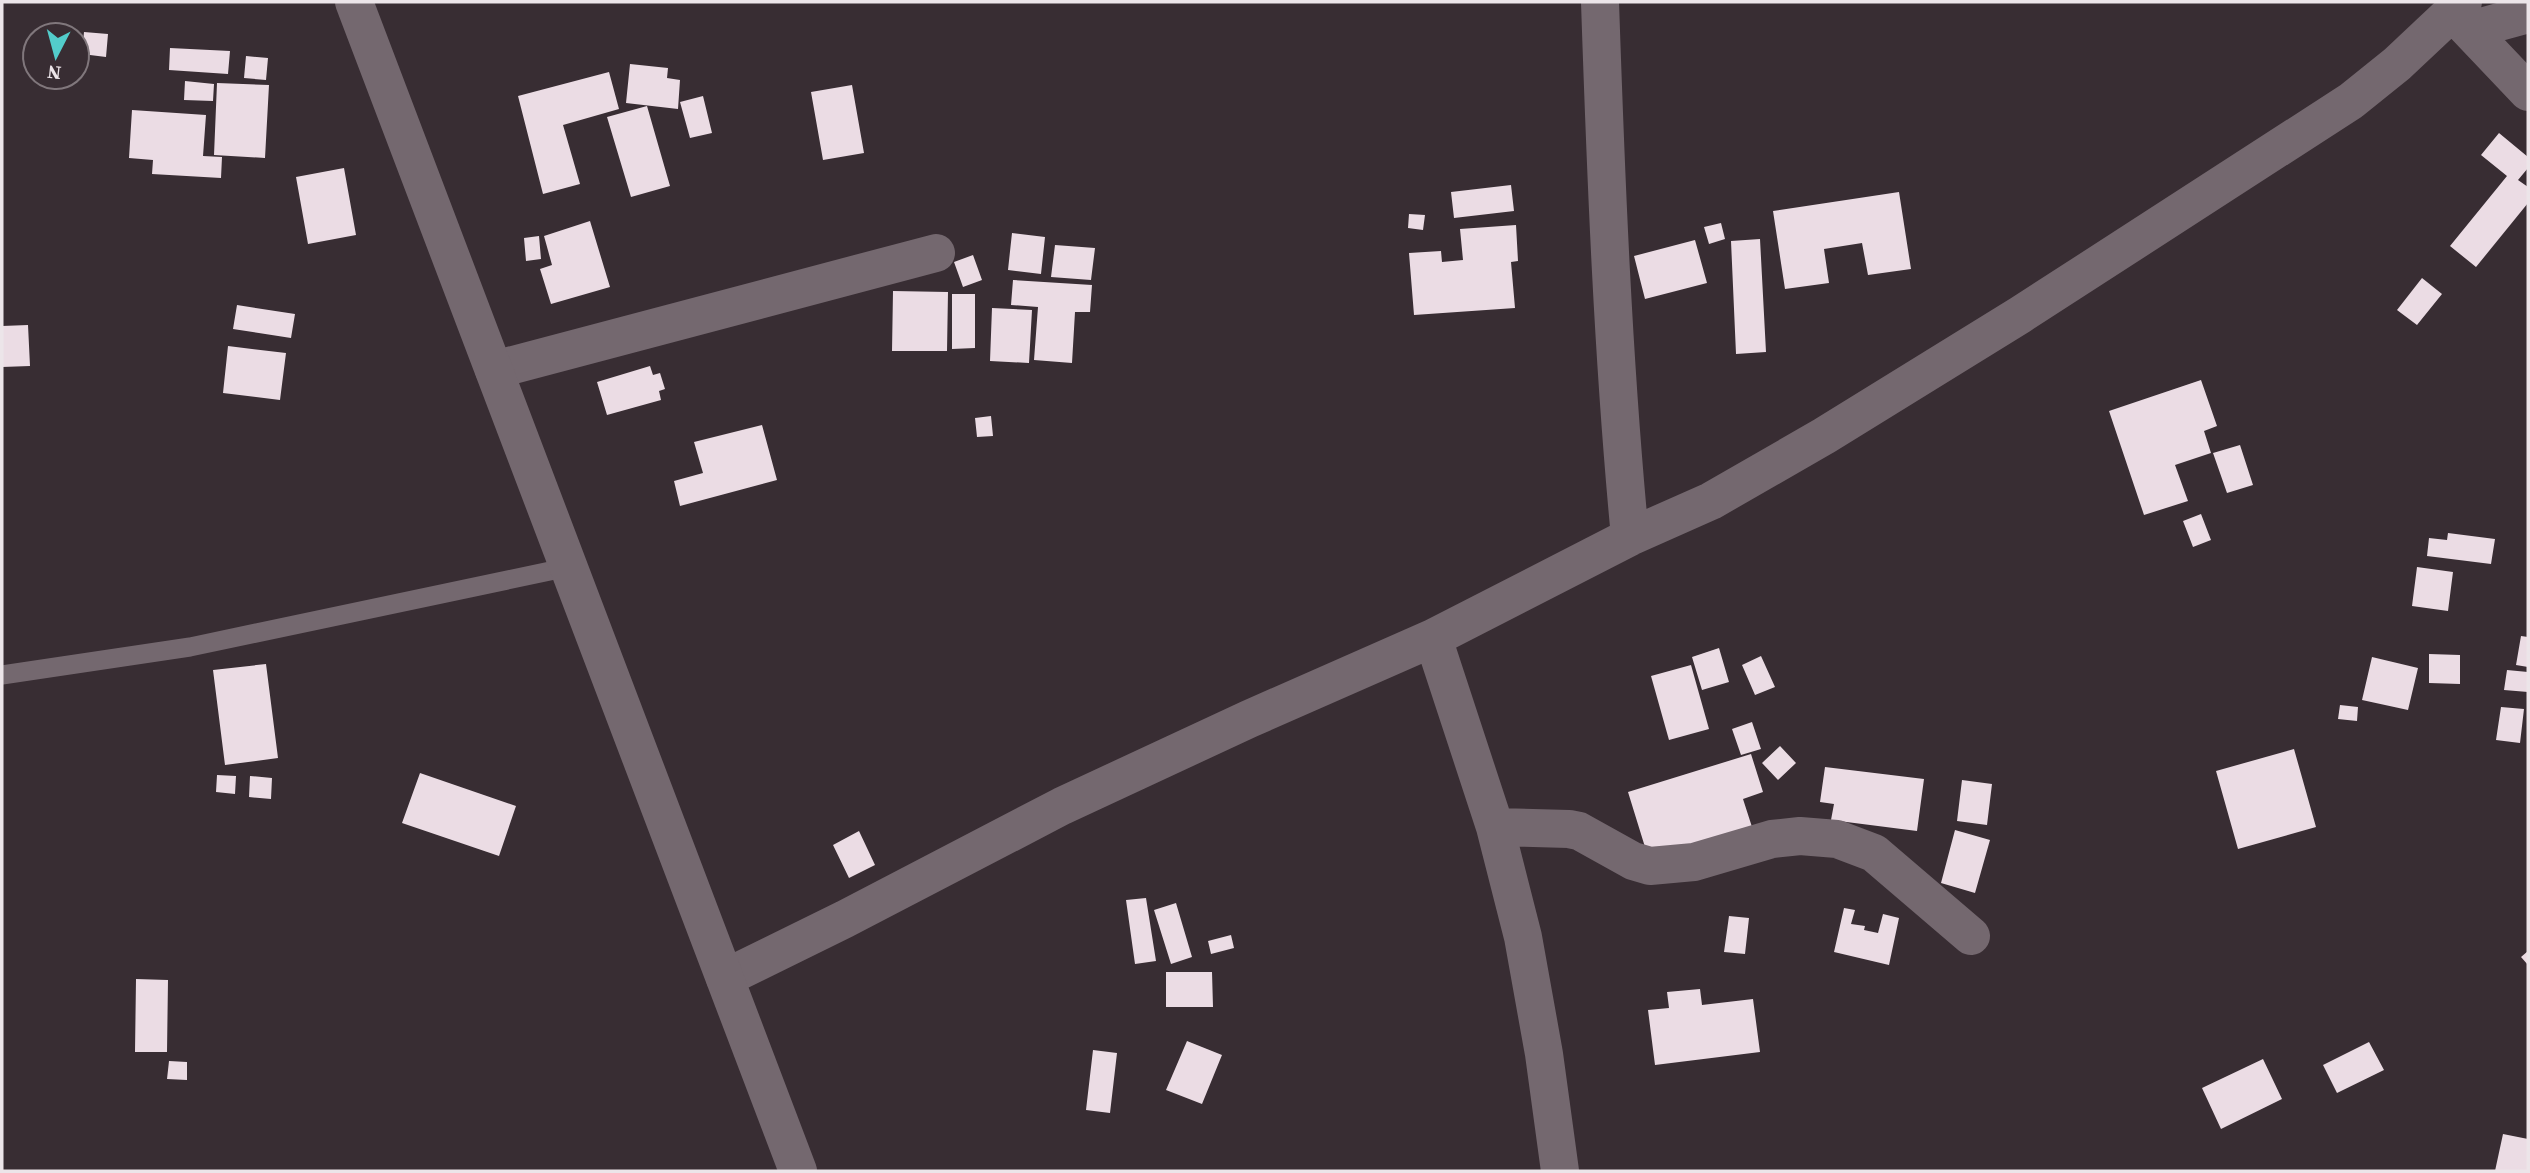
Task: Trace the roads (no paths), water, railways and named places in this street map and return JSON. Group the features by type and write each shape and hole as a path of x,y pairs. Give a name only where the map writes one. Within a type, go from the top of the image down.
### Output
{"street":[{"path":"354,2 798,1171"},
{"path":"1600,2 1620,434 1630,537"},
{"path":"725,978 1062,806 1249,719 1433,638 1630,537 1711,501 1824,436 2020,315 2351,101 2462,15 2528,14"},
{"path":"2462,15 2528,92"},
{"path":"494,370 936,253"},
{"path":"1433,638 1495,827 1525,950 1544,1054 1560,1171"},
{"path":"1495,827 1579,831 1633,861 1650,866 1694,862 1772,839 1800,836 1837,839 1874,853 1971,936"}],"lane":[{"path":"2,675 190,647 569,567"}]}
